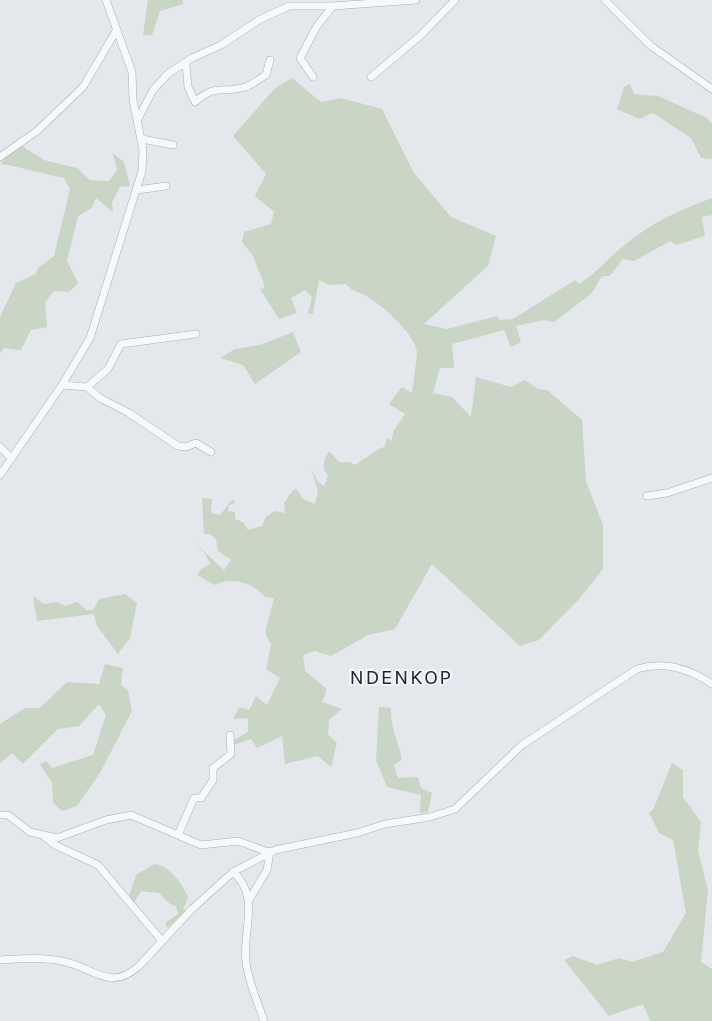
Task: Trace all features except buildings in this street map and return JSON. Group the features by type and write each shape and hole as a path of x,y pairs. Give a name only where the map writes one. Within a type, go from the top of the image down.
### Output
{"street":[{"path":"0,475 62,386 94,328 137,190 143,162 142,139 133,100 132,72 106,0"},
{"path":"138,119 156,86 170,73 259,20 289,6 333,6 416,0"},
{"path":"371,77 420,36 455,0"},
{"path":"605,0 651,46 712,89"},
{"path":"313,78 300,58 317,26 333,6"},
{"path":"0,157 37,131 83,87 116,31"},
{"path":"186,64 188,87 195,102 215,88 225,91 247,87 266,75 270,60"},
{"path":"142,139 173,145"},
{"path":"137,190 166,186"},
{"path":"87,387 108,369 121,344 196,334"},
{"path":"62,386 87,387 100,398 129,413 178,446 186,447 196,443 211,452"},
{"path":"0,447 12,458"},
{"path":"647,496 667,493 712,478"},
{"path":"0,960 63,961 103,977 114,978 130,973 233,872 269,852 357,833 385,824 430,818 455,809 530,739 637,669 650,666 680,668 712,684"},
{"path":"179,833 194,798 201,798 213,780 213,768 231,754 230,735"},
{"path":"0,814 8,815 30,832 45,837 55,845 98,865 162,941"},
{"path":"45,837 63,836 106,820 131,815 179,833 201,845 238,841 269,852"},
{"path":"249,900 267,870 269,852"},
{"path":"233,872 243,883 249,900 246,964 264,1021"}],"green space":[{"path":"148,0 183,0 183,4 160,11 152,35 143,35"},
{"path":"292,78 321,102 341,98 382,109 414,173 451,217 496,236 488,266 424,324 447,329 497,316 500,320 513,319 575,280 579,284 585,280 632,239 654,225 712,198 712,215 702,217 705,236 676,245 670,241 634,261 623,259 610,276 602,276 591,294 554,322 544,320 516,326 521,342 511,347 504,330 452,344 454,368 440,368 433,393 452,397 471,417 476,377 511,387 525,380 538,389 547,390 582,420 586,481 603,525 603,569 580,598 539,640 520,646 432,564 395,629 368,635 331,656 315,651 303,655 305,671 327,689 322,702 342,709 329,720 328,734 337,743 331,767 318,756 285,764 282,736 257,748 251,739 234,745 234,740 248,732 248,718 233,719 239,707 249,710 256,696 267,705 280,678 266,669 271,645 265,633 274,598 265,597 255,588 242,582 228,581 215,585 197,575 201,569 210,564 206,555 195,543 224,570 231,560 218,551 216,539 210,534 204,534 202,498 212,499 211,513 220,515 233,499 235,503 229,505 228,511 235,512 235,519 243,522 248,530 262,526 266,517 274,511 285,513 284,503 294,489 297,489 303,499 315,504 318,491 311,468 318,482 324,486 328,475 324,469 324,463 329,451 339,462 350,462 354,465 384,447 387,438 391,441 394,430 405,414 389,404 402,387 412,393 417,352 410,337 390,314 375,301 346,284 329,285 319,280 313,314 308,314 312,297 305,290 291,298 297,313 279,319 260,289 264,288 264,284 253,256 242,242 244,232 271,224 274,212 255,196 266,174 233,136 274,89"},
{"path":"630,84 634,94 658,96 707,118 712,124 712,159 701,158 691,138 653,113 639,119 617,109 624,87"},
{"path":"22,146 44,160 77,168 90,180 109,181 117,170 113,153 124,162 130,186 120,187 112,203 113,212 96,198 92,208 78,216 67,261 78,283 69,292 54,291 45,302 47,327 31,330 21,350 4,348 0,353 0,317 16,283 36,274 38,268 54,256 70,189 64,178 1,164 9,150"},
{"path":"293,332 301,352 255,384 243,365 220,358 235,349 260,345"},
{"path":"125,594 137,603 130,638 118,654 97,626 94,614 37,621 33,596 44,604 57,602 65,606 77,602 86,610 93,610 99,599"},
{"path":"105,664 123,668 121,685 128,690 132,711 100,773 77,806 62,811 53,803 52,783 40,764 46,761 52,768 93,755 106,715 99,704 79,726 58,729 23,764 12,753 0,763 0,724 25,708 40,708 67,682 99,684"},
{"path":"379,707 391,708 393,727 402,759 394,765 398,778 418,777 421,788 432,793 428,812 420,813 421,795 387,787 376,760"},
{"path":"672,763 683,770 683,797 701,822 698,851 708,890 701,962 712,969 712,1021 650,1021 643,1004 609,1016 564,960 573,956 597,965 619,958 632,962 663,952 686,913 673,840 659,833 649,813 653,810"},
{"path":"154,864 165,868 174,876 188,897 183,910 188,909 167,928 165,923 178,914 176,906 170,904 159,893 141,891 134,903 129,896 136,875"}],"district":[{"name":"NDENKOP","path":"401,677"}]}
